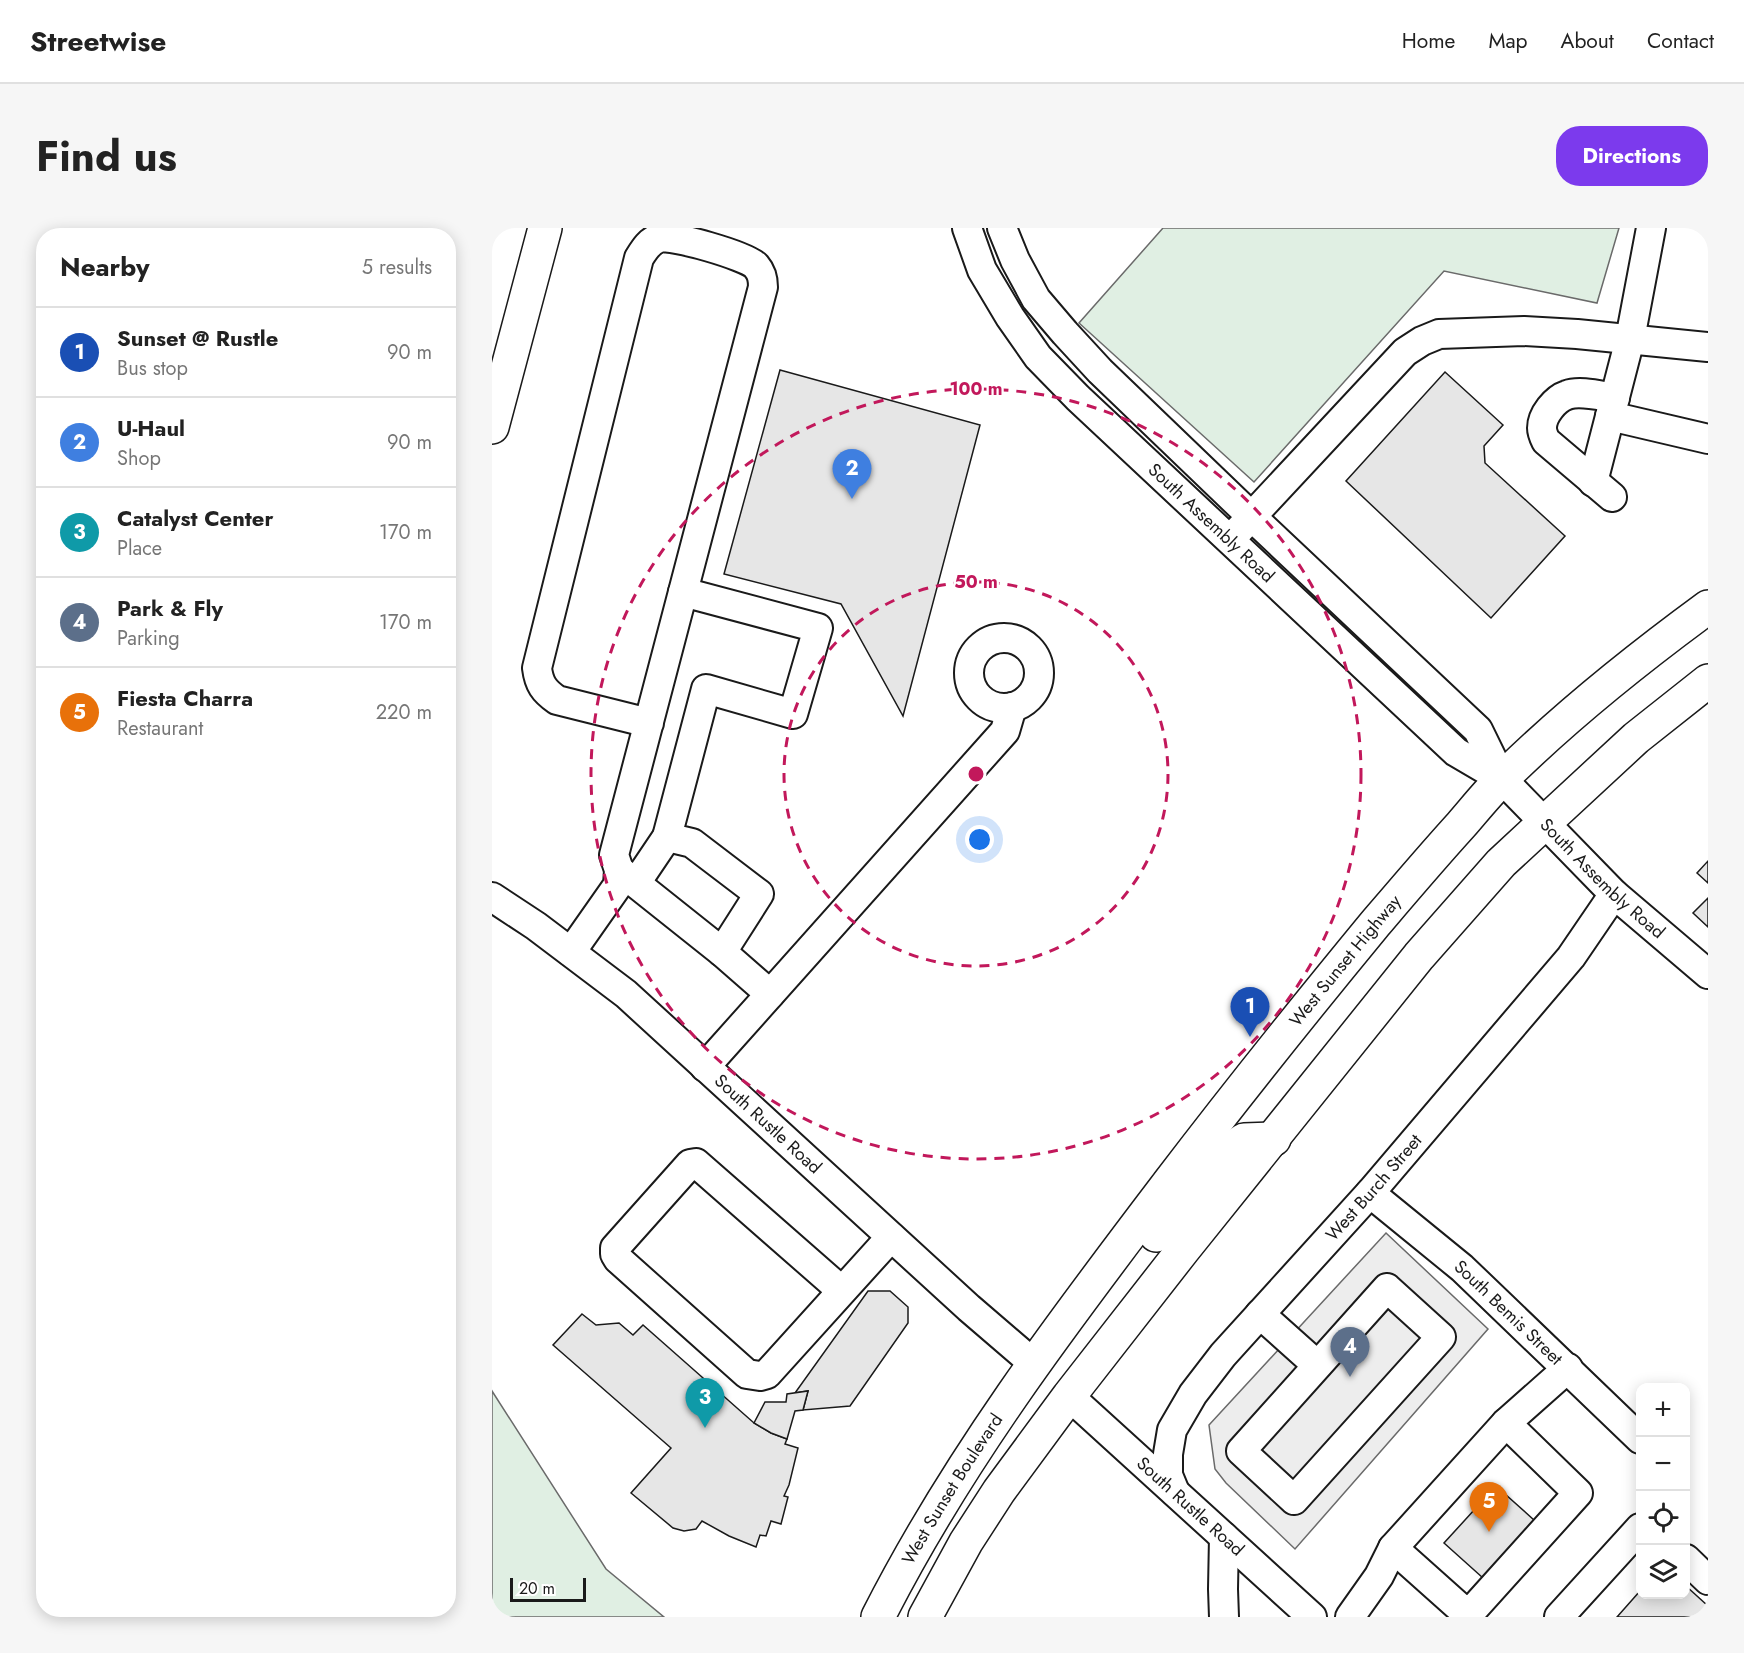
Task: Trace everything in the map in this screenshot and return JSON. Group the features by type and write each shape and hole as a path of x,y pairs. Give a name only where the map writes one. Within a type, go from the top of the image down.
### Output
{"main road":[{"path":"492,427 545,228"},
{"name":"West Sunset Highway","path":"1033,1363 1310,1001 1502,779 1568,717 1648,651 1708,607"},
{"path":"925,1617 966,1542 999,1491 1069,1396 1419,956 1501,863 1636,738 1708,681"},
{"path":"966,1542 962,1508 966,1490 1030,1396 1038,1376 1033,1363 1073,1334 1227,1152 1244,1140 1274,1138"},
{"name":"West Sunset Boulevard","path":"878,1617 901,1572 962,1469 1033,1363"}],"street":[{"name":"South Assembly Road","path":"968,228 982,270 1010,317 1038,357 1078,398 1456,752 1502,779 1614,894 1708,974"},
{"name":"South Assembly Road","path":"1002,228 1015,260 1036,299 1065,333 1100,371 1478,730 1502,779"},
{"path":"1651,228 1630,339 1612,407 1603,489 1546,441 1542,430 1544,418 1554,405 1566,395 1575,394 1612,407 1708,439"},
{"path":"649,723 556,700 538,681 537,668 639,258 648,244 660,238 672,238 744,257 755,264 762,274 763,287 636,773 614,855 627,877 722,952 770,994"},
{"path":"1229,540 1405,352 1439,334 1524,332 1577,334 1708,347"},
{"path":"661,677 793,714 818,627 683,592"},
{"path":"571,952 618,885 667,837 706,689"},
{"path":"705,1067 1005,731 1012,706"},
{"path":"636,773 681,783"},
{"path":"667,837 692,843 759,894 722,952"},
{"name":"West Burch Street","path":"1175,1492 1168,1475 1168,1454 1172,1430 1193,1394 1260,1314 1370,1193 1571,957 1614,894"},
{"name":"South Rustle Road","path":"497,909 571,952 626,994 891,1237 1033,1363"},
{"path":"842,1291 696,1163 690,1164 615,1248 618,1258 747,1374 753,1376 766,1374 842,1291 891,1237"},
{"name":"South Bemis Street","path":"1370,1193 1462,1268 1639,1437"},
{"path":"1387,1288 1441,1337 1294,1500 1241,1451 1317,1365 1387,1288"},
{"path":"1260,1314 1317,1365"},
{"path":"1350,1617 1379,1576 1394,1548 1506,1423 1568,1368"},
{"name":"South Rustle Road","path":"1069,1396 1312,1617"},
{"path":"1394,1548 1468,1615 1578,1493 1506,1423"},
{"path":"1559,1617 1636,1533"},
{"path":"1224,1537 1224,1617"},
{"path":"1690,1562 1708,1580"}],"green space":[{"path":"1163,228 1619,228 1597,303 1444,271 1254,482 1079,323"},
{"path":"492,1391 606,1569 664,1617 492,1617"}],"shaded area":[{"path":"1386,1233 1488,1329 1295,1549 1226,1483 1215,1469 1209,1425"}],"building":[{"path":"780,370 980,425 903,716 841,604 724,574"},
{"path":"1445,372 1503,425 1484,446 1485,463 1565,536 1491,618 1346,481"},
{"path":"1708,861 1708,883 1697,873"},
{"path":"1708,898 1708,927 1693,913"},
{"path":"868,1291 890,1291 908,1307 908,1323 850,1406 803,1410 808,1391 795,1393"},
{"path":"582,1314 596,1325 619,1323 633,1335 643,1325 754,1423 787,1439 785,1444 798,1448 784,1496 788,1497 781,1524 771,1521 766,1536 760,1535 756,1547 729,1536 702,1521 696,1529 684,1531 673,1528 631,1493 671,1448 553,1345"},
{"path":"808,1391 803,1410 795,1411 787,1439 754,1423 765,1402 786,1402 787,1394"},
{"path":"1496,1486 1534,1520 1483,1578 1444,1543"},
{"path":"1690,1590 1708,1606 1699,1617 1617,1617 1636,1596 1636,1599 1690,1599"}],"place":[{"name":"U-Haul","path":"852,499"},
{"name":"Sunset @ Rustle","path":"1250,1037"},
{"name":"Park & Fly","path":"1350,1377"},
{"name":"Catalyst Center","path":"705,1428"},
{"name":"Fiesta Charra","path":"1489,1532"}]}
